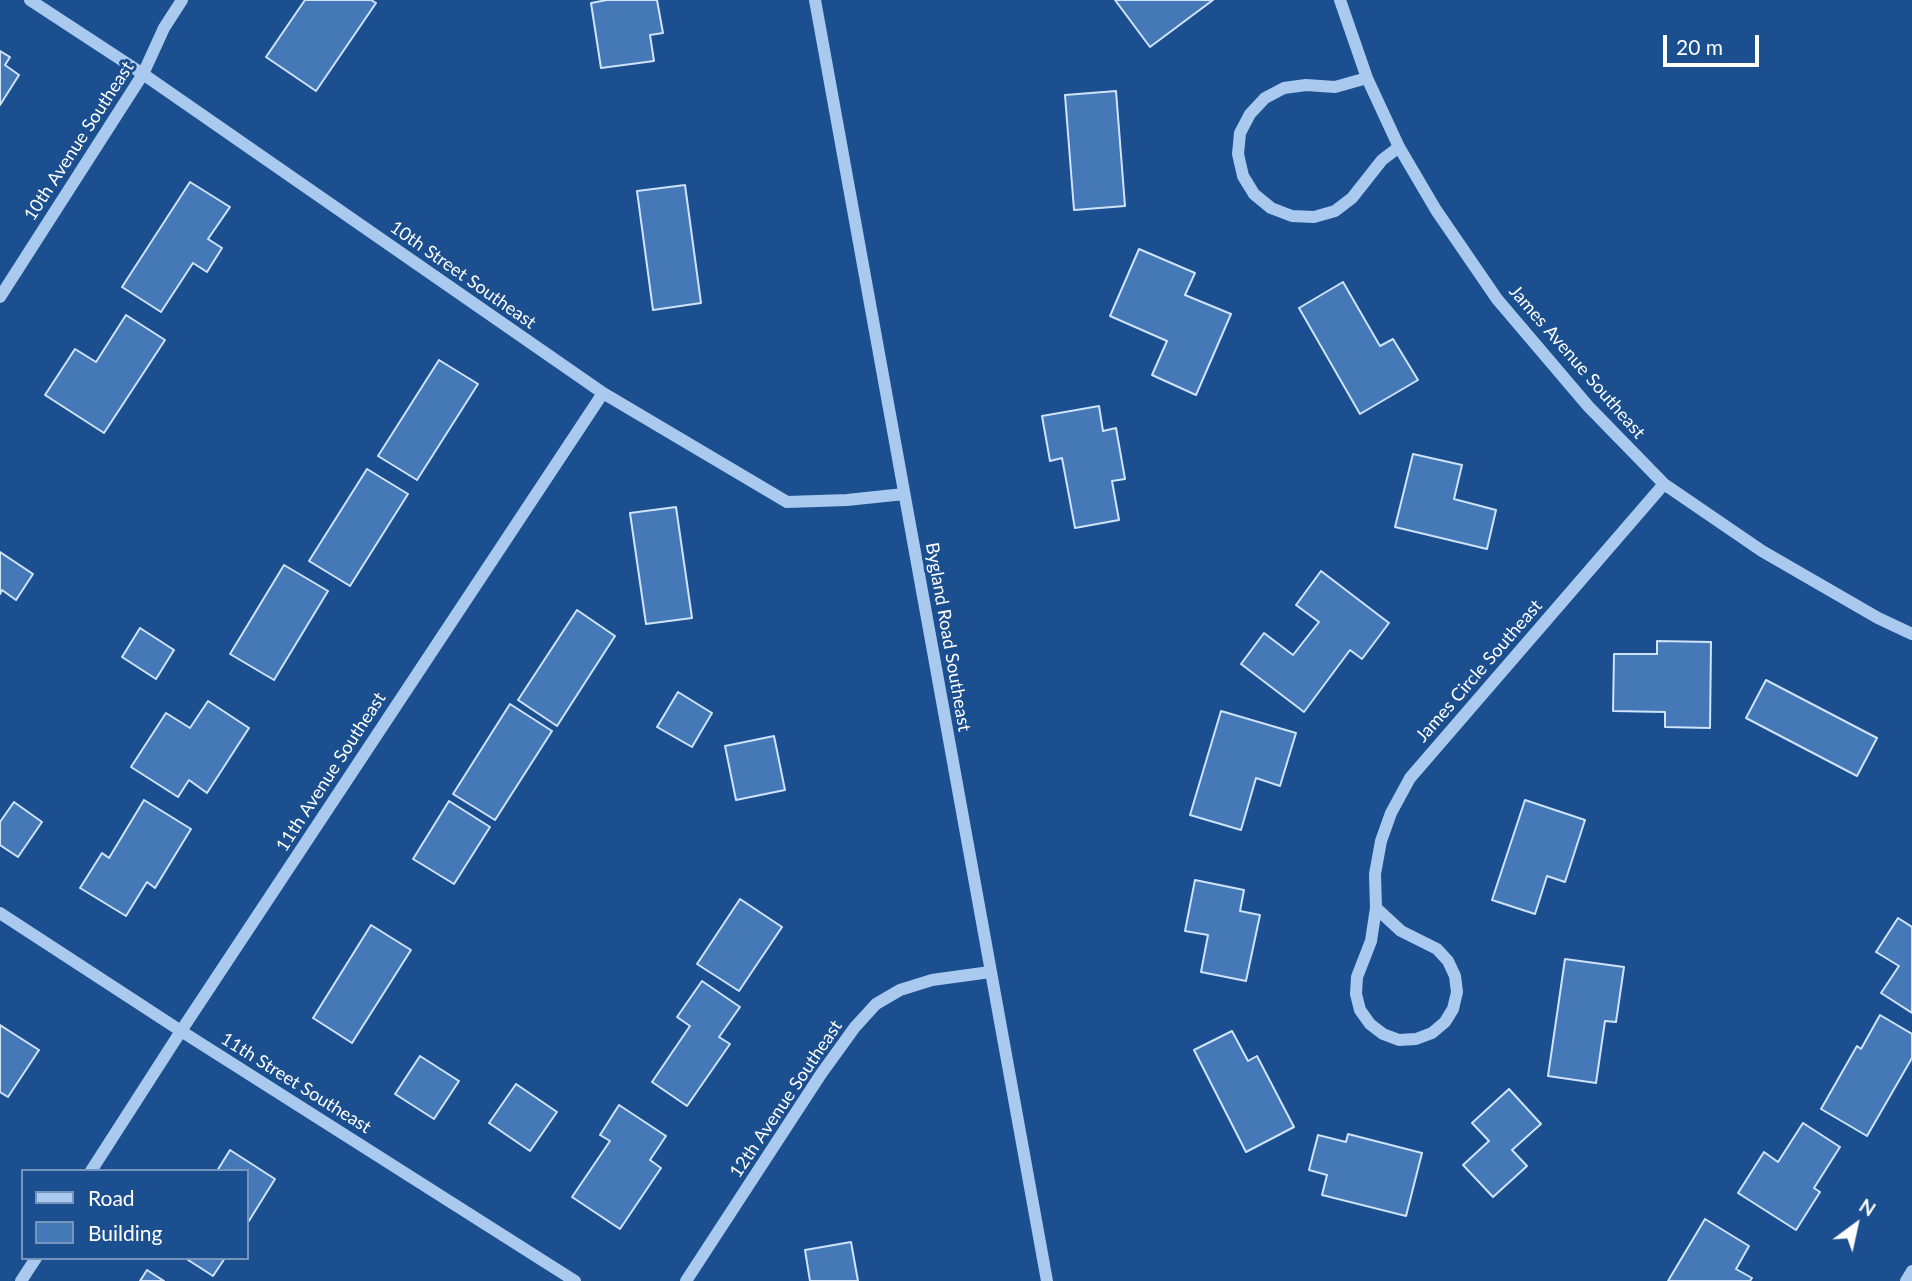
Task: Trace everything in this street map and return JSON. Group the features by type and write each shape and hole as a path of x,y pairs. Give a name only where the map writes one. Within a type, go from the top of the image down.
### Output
{"street":[{"name":"10th Street Southeast","path":"30,0 143,74 603,393 787,502 904,494"},
{"name":"10th Avenue Southeast","path":"0,297 143,74 164,28 182,0"},
{"name":"Bygland Road Southeast","path":"815,0 1046,1281"},
{"name":"James Avenue Southeast","path":"1340,0 1367,78 1399,148 1436,210 1497,299 1588,406 1664,484 1762,551 1878,618 1912,634"},
{"path":"1367,78 1335,86 1306,85 1284,88 1265,98 1250,114 1240,133 1238,155 1243,176 1254,194 1271,208 1292,216 1314,217 1335,211 1352,198 1382,160 1399,148"},
{"name":"11th Avenue Southeast","path":"93,1169 181,1031 603,393"},
{"name":"James Circle Southeast","path":"1376,908 1401,931 1437,949 1448,961 1455,976 1457,992 1453,1009 1445,1022 1432,1033 1416,1039 1399,1040 1383,1034 1370,1024 1360,1010 1356,994 1357,977 1371,941 1376,908 1375,874 1381,841 1391,813 1410,779 1664,484"},
{"name":"11th Street Southeast","path":"0,913 575,1281"},
{"name":"12th Avenue Southeast","path":"686,1281 821,1074 855,1027 876,1004 900,990 932,980 990,972"},
{"path":"21,1281 35,1260"},
{"path":"1906,1281 1912,1271"}],"building":[{"path":"305,0 371,0 376,3 316,91 266,57"},
{"path":"607,0 657,0 663,33 650,35 654,61 601,68 591,3"},
{"path":"1115,0 1213,0 1150,47"},
{"path":"0,51 10,57 5,65 19,75 0,105"},
{"path":"1116,91 1125,206 1074,210 1065,95"},
{"path":"190,182 230,207 208,239 222,248 207,272 193,263 161,312 122,287"},
{"path":"685,185 701,303 653,310 637,191"},
{"path":"1139,249 1195,273 1185,295 1231,314 1196,395 1152,375 1167,341 1110,316"},
{"path":"1343,282 1380,346 1393,339 1418,380 1360,414 1299,308"},
{"path":"126,315 165,340 104,433 45,395 75,349 96,362"},
{"path":"439,360 478,384 417,480 378,456"},
{"path":"1099,406 1103,431 1116,428 1125,479 1112,481 1119,520 1075,528 1062,458 1050,461 1042,416"},
{"path":"1413,454 1462,465 1454,499 1496,510 1487,549 1395,527"},
{"path":"367,469 408,494 350,586 309,561"},
{"path":"676,507 692,618 646,624 630,513"},
{"path":"0,552 33,574 16,600 2,590 0,594"},
{"path":"284,565 328,591 274,680 230,654"},
{"path":"1321,571 1389,623 1362,659 1350,650 1304,712 1241,664 1264,633 1293,655 1319,622 1296,605"},
{"path":"577,610 615,636 557,726 518,700"},
{"path":"140,628 174,650 156,679 122,657"},
{"path":"1657,641 1711,642 1710,728 1665,727 1665,712 1613,711 1614,654 1657,654"},
{"path":"1766,680 1877,738 1857,776 1746,718"},
{"path":"678,692 712,713 692,747 657,727"},
{"path":"208,701 249,728 207,793 189,780 178,797 131,767 166,713 190,728"},
{"path":"510,704 552,731 495,820 453,794"},
{"path":"1221,711 1296,733 1280,786 1256,778 1241,830 1190,815"},
{"path":"774,736 785,790 736,800 725,746"},
{"path":"144,800 191,829 155,888 147,882 126,916 80,888 102,853 109,858"},
{"path":"1525,800 1585,820 1565,882 1547,876 1535,914 1492,900"},
{"path":"449,801 490,827 454,884 413,859"},
{"path":"14,802 42,822 18,857 0,845 0,822"},
{"path":"1195,880 1244,890 1240,911 1260,915 1246,981 1201,972 1208,935 1185,931"},
{"path":"740,899 782,927 739,991 697,964"},
{"path":"1898,918 1912,927 1912,1013 1881,993 1899,966 1876,952"},
{"path":"371,925 411,950 352,1043 313,1018"},
{"path":"1565,959 1624,967 1616,1022 1605,1021 1596,1083 1548,1076"},
{"path":"702,981 740,1007 719,1037 730,1044 687,1106 652,1082 690,1026 677,1017"},
{"path":"1880,1015 1912,1034 1912,1058 1867,1136 1821,1109 1857,1046 1861,1049"},
{"path":"0,1025 39,1050 8,1097 0,1092"},
{"path":"1232,1031 1248,1061 1257,1056 1294,1127 1246,1152 1194,1050"},
{"path":"420,1056 459,1081 434,1119 395,1094"},
{"path":"516,1084 557,1112 530,1151 489,1123"},
{"path":"1509,1089 1541,1124 1512,1150 1527,1166 1493,1197 1463,1165 1489,1141 1472,1123"},
{"path":"619,1105 666,1136 650,1160 661,1168 620,1229 572,1197 610,1141 600,1135"},
{"path":"1803,1123 1840,1147 1814,1188 1820,1192 1796,1230 1738,1193 1764,1152 1778,1162"},
{"path":"1348,1134 1422,1153 1406,1216 1322,1195 1327,1175 1309,1170 1318,1135 1346,1142"},
{"path":"230,1150 275,1179 248,1222 248,1169 218,1169"},
{"path":"1705,1219 1749,1246 1736,1269 1752,1278 1750,1281 1668,1281"},
{"path":"851,1242 858,1281 810,1281 805,1250"},
{"path":"188,1260 224,1260 213,1276"},
{"path":"147,1270 164,1281 140,1281"}]}
